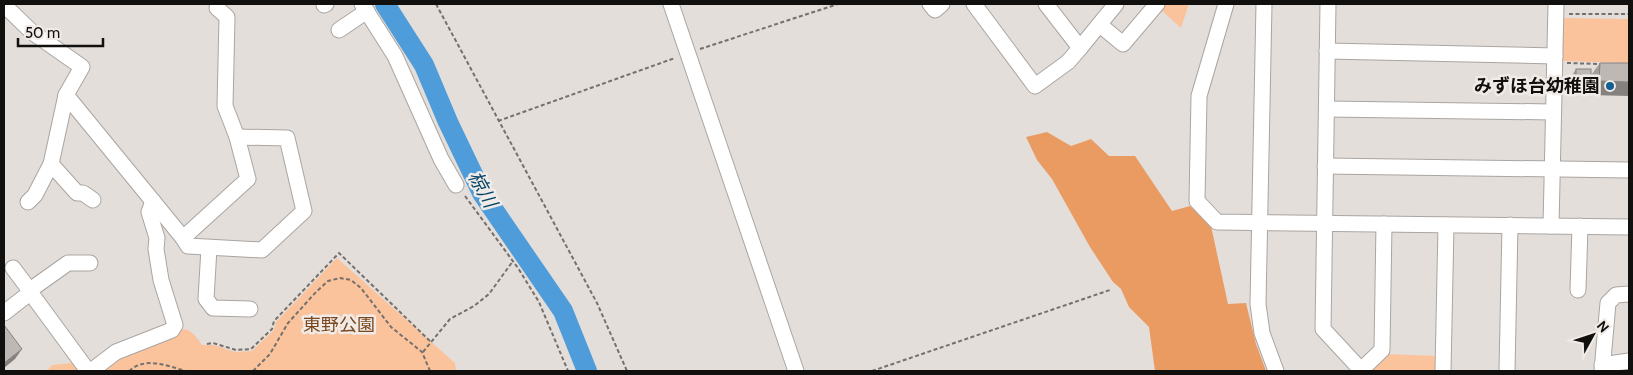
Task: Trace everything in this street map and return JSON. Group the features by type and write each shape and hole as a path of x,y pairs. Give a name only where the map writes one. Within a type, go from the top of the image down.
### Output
{"street":[{"path":"671,4 796,371"},
{"path":"930,4 936,10 942,4"},
{"path":"974,4 1035,86 1068,62 1116,4"},
{"path":"1046,4 1080,48"},
{"path":"1100,25 1123,44 1157,4"},
{"path":"1226,4 1199,96 1197,201 1217,222 1629,227"},
{"path":"1264,4 1259,319 1266,347 1276,371"},
{"path":"1328,4 1323,329 1361,371 1382,350 1384,224"},
{"path":"4,5 32,32 82,67 66,95 51,164 35,195 28,202"},
{"path":"183,238 248,179 237,137 225,106 227,17 218,8"},
{"path":"339,30 365,8 395,56 441,159 456,185"},
{"path":"1551,226 1553,112 1559,60 1560,9"},
{"path":"1327,51 1559,60"},
{"path":"66,95 188,246 262,250 304,211 287,138 237,137"},
{"path":"1326,109 1553,112"},
{"path":"51,164 77,194 83,193 93,200"},
{"path":"1325,166 1629,170"},
{"path":"13,268 89,371 116,352 172,330 175,324 161,280 156,249 157,238 149,212 153,202"},
{"path":"1443,371 1446,225"},
{"path":"1506,371 1510,226"},
{"path":"1578,290 1580,226"},
{"path":"209,248 206,299 213,308 250,309"},
{"path":"4,313 68,262 90,263"},
{"path":"1629,294 1616,295 1608,303 1602,368 1629,362"}],"path":[{"path":"436,4 597,303 627,371"},
{"path":"498,121 688,53 838,4"},
{"path":"1560,9 1629,14"},
{"path":"1559,60 1601,64"},
{"path":"456,185 513,261 539,302 568,371"},
{"path":"207,344 213,343 236,350 251,349 272,329 274,321 339,253 431,342"},
{"path":"422,352 450,319 474,306 489,294 513,261"},
{"path":"253,371 270,354 292,318 321,287 334,279 345,278 356,283 391,327 422,352 430,371"},
{"path":"872,371 1110,290"},
{"path":"129,371 139,364 156,363 186,371"}],"green space":[{"path":"1164,4 1189,4 1181,28 1160,9"},
{"path":"1563,18 1629,19 1629,63 1563,61"},
{"name":"東野公園","path":"337,258 455,363 456,371 47,371 52,365 72,363 91,366 182,329 191,332 202,345 214,345 235,352 252,351 274,330 276,322"},
{"path":"1384,354 1439,356 1438,371 1372,371 1372,365"}],"shaded area":[{"path":"1047,132 1071,146 1091,139 1109,156 1135,156 1172,211 1190,206 1211,226 1228,304 1246,303 1256,344 1266,371 1155,371 1149,327 1129,307 1121,289 1113,282 1090,247 1052,179 1037,160 1026,137"}],"building":[{"path":"1600,63 1629,63 1629,82 1599,81"},
{"path":"1576,69 1591,69 1591,86 1576,86"},
{"path":"4,325 22,349 4,363"}],"waterway":[{"name":"椋川","path":"385,4 424,65 448,122 482,193 563,311 587,371"}],"place":[{"name":"みずほ台幼稚園","path":"1610,86"}]}
